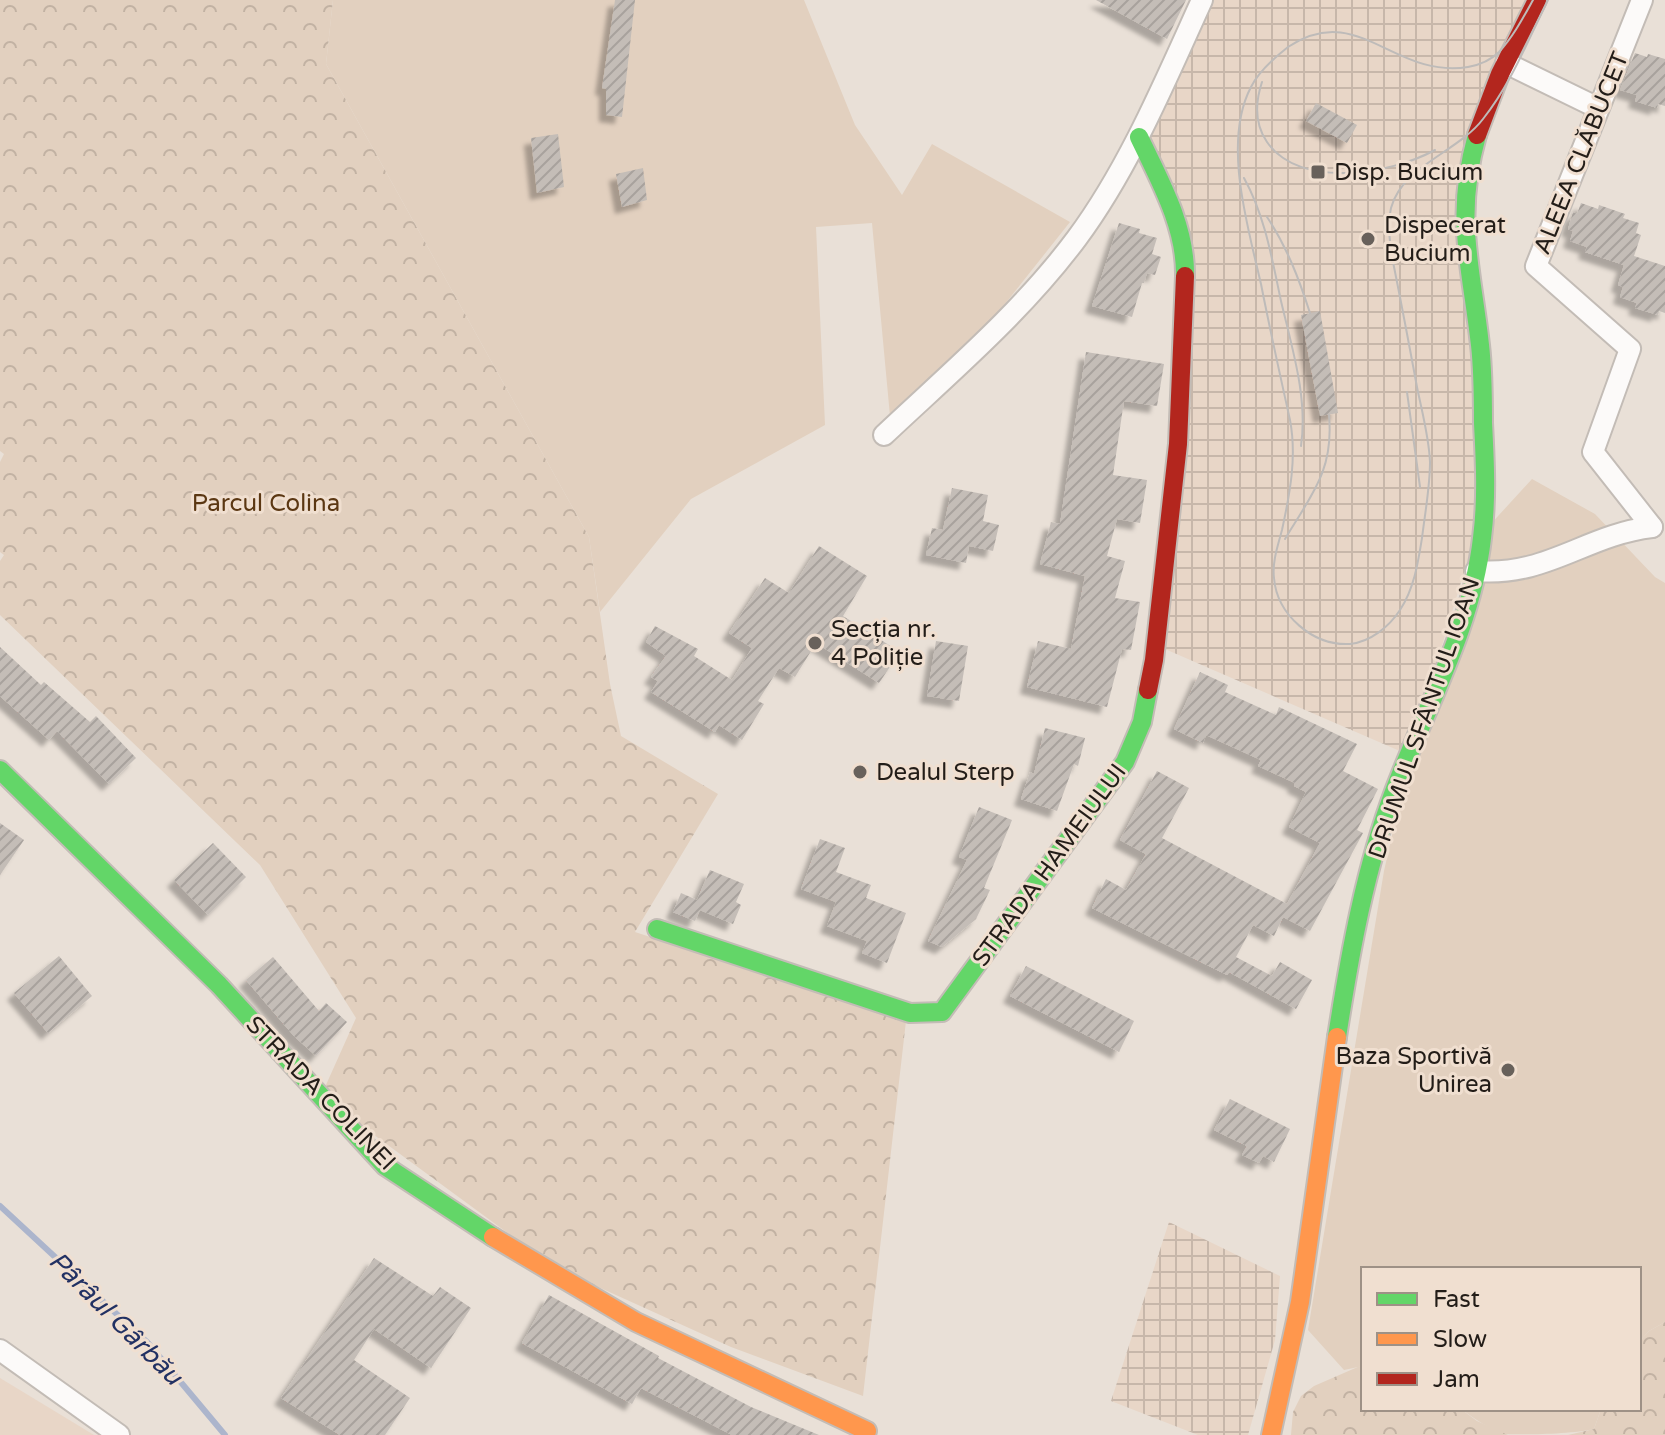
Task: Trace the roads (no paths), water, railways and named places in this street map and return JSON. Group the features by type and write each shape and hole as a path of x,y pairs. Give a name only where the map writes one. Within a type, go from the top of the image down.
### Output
{"street":[{"path":"884,435 1007,319 1050,274 1079,235 1139,137 1202,0"},
{"name":"ALEEA CLĂBUCET","path":"1476,571 1504,572 1537,567 1607,536 1652,527 1593,452 1630,349 1536,266 1642,0"},
{"name":"DRUMUL SFÂNTUL IOAN","path":"1271,1435 1302,1304 1339,1026 1362,904 1395,789 1452,650 1476,571 1484,506 1481,345 1466,255 1464,208 1471,155 1506,63 1535,2"},
{"path":"1506,63 1598,108"},
{"name":"STRADA HAMEIULUI","path":"657,929 910,1013 942,1012 1125,762 1142,722 1154,660 1178,444 1184,326 1185,263 1172,207 1139,137"},
{"name":"STRADA COLINEI","path":"0,770 219,985 385,1166 465,1221 636,1322 867,1431"},
{"path":"0,1350 119,1435"}],"waterway":[{"name":"Pârâul Gârbău","path":"0,1206 148,1343 225,1435"}],"tram line":[{"path":"1533,0 1499,52 1485,62 1468,67 1442,68 1418,62 1356,36 1335,32 1313,35 1288,47 1267,65 1251,87 1243,109 1238,133 1240,185 1290,420 1293,448 1292,475 1274,578 1282,604 1290,616 1299,626 1323,640 1357,643 1372,637 1390,622 1409,593 1422,538 1430,462 1392,257 1391,208 1406,181 1460,141 1483,119 1511,77 1548,0"},
{"path":"1262,82 1257,113 1263,135 1282,157 1301,167 1323,172 1371,171 1417,159 1435,150"},
{"path":"1244,178 1267,238 1294,355 1301,391 1301,446"},
{"path":"1267,217 1292,264 1310,313"},
{"path":"1407,392 1420,487"},
{"path":"1285,539 1324,467 1330,434 1329,415"}],"place":[{"name":"Disp. Bucium","path":"1318,172"},
{"name":"Dispecerat Bucium","path":"1368,239"},
{"name":"Secția nr. 4 Poliție","path":"815,643"},
{"name":"Dealul Sterp","path":"860,772"},
{"name":"Baza Sportivă Unirea","path":"1508,1070"}],"park label":[{"name":"Parcul Colina","path":"266,503"}]}
